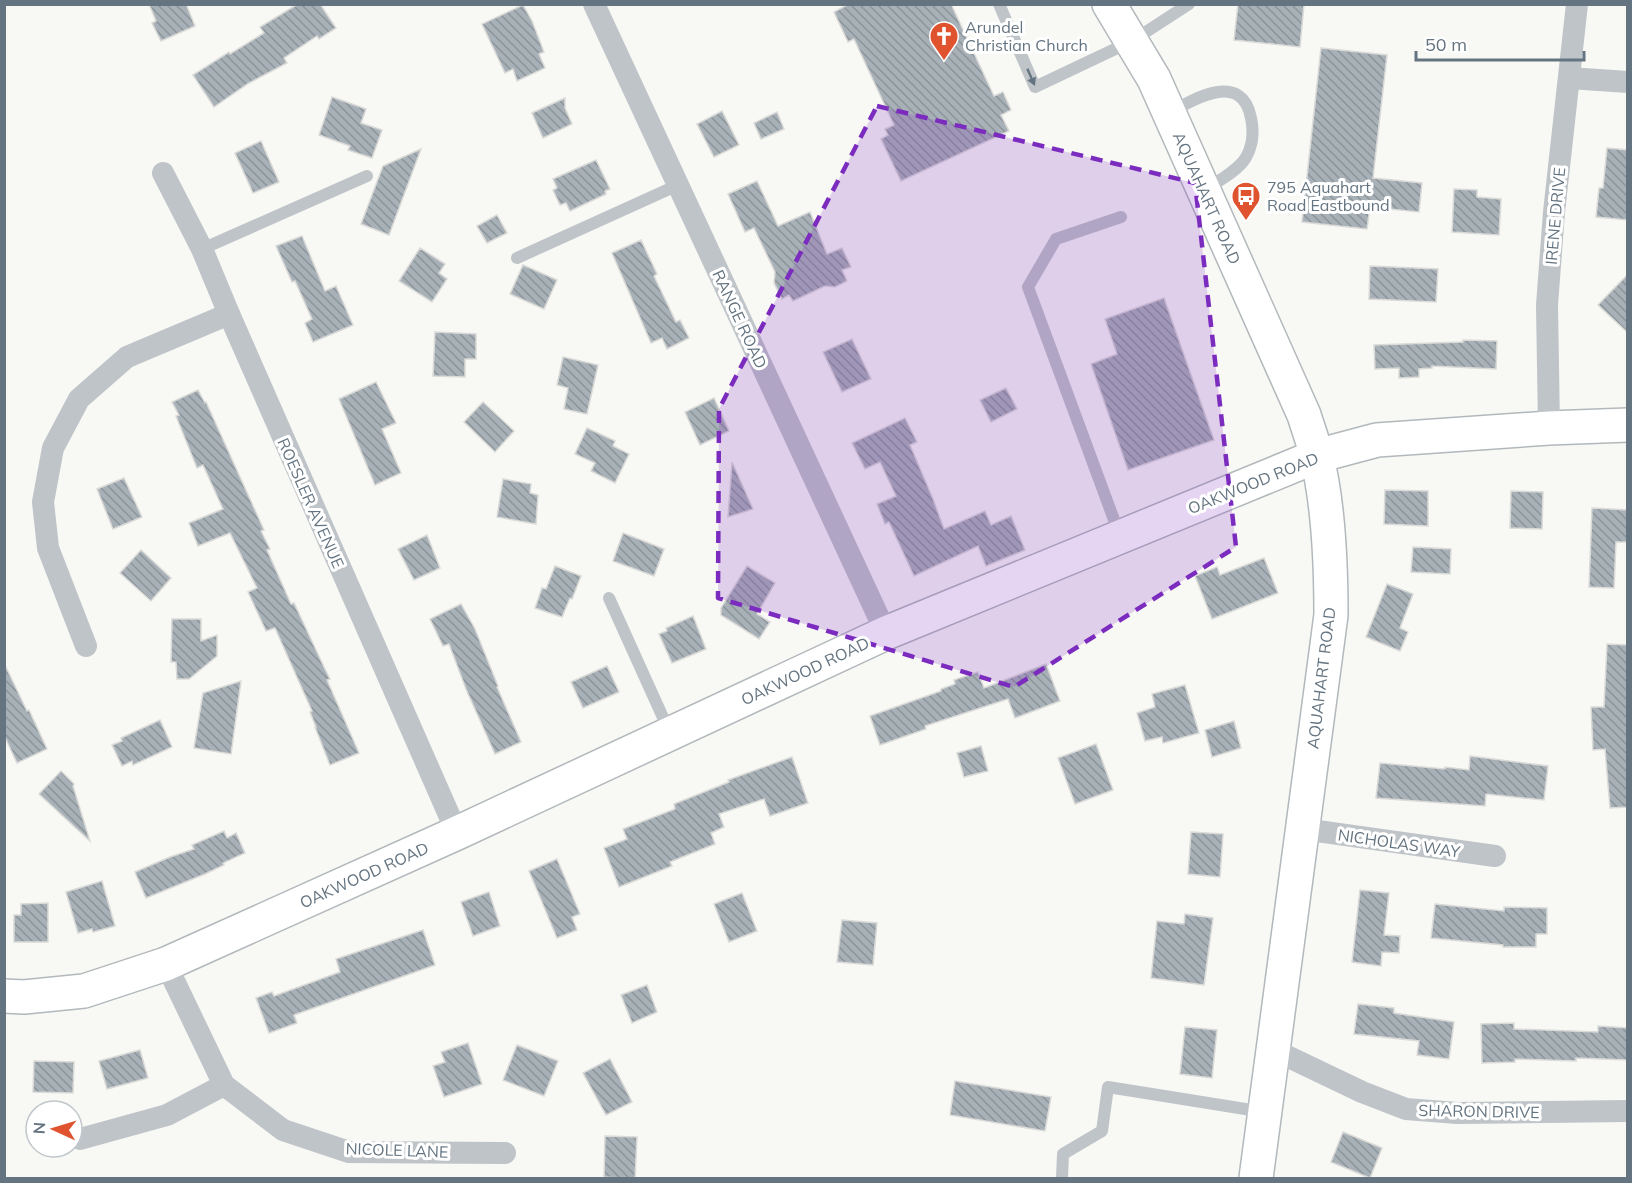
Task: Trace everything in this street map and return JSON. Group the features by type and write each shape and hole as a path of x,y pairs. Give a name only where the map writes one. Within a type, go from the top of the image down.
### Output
{"street":[{"name":"RANGE ROAD","path":"594,4 886,633"},
{"name":"AQUAHART ROAD","path":"1109,4 1154,79 1304,415 1317,456 1331,563 1331,615 1256,1179"},
{"name":"IRENE DRIVE","path":"1549,428 1547,305 1554,212 1577,4"},
{"path":"1569,78 1628,82"},
{"name":"ROESLER AVENUE","path":"163,173 202,249 457,833"},
{"path":"86,646 48,548 43,502 53,448 79,399 127,357 229,314"},
{"name":"OAKWOOD ROAD","path":"4,996 24,997 84,991 166,964 457,833 886,633 1317,456 1377,440 1628,425"},
{"name":"NICHOLAS WAY","path":"1303,829 1495,856"},
{"name":"NICOLE LANE","path":"166,964 224,1085 284,1130 349,1152 505,1153"},
{"name":"SHARON DRIVE","path":"1272,1049 1362,1092 1406,1109 1457,1113 1628,1111"},
{"path":"84,1138 167,1116 224,1085"}],"lane":[{"path":"999,4 1035,87 1132,41 1188,5"},
{"path":"1169,113 1210,93 1232,92 1240,95 1250,112 1253,132 1245,159 1229,174 1203,190"},
{"path":"202,249 367,176"},
{"path":"517,258 678,185"},
{"path":"1120,217 1056,239 1029,287 1120,537"},
{"path":"609,598 670,734"},
{"path":"1062,1179 1062,1154 1102,1131 1108,1088 1264,1112"}],"highlighted area":[{"path":"877,106 1195,183 1236,547 1014,687 718,598 719,409"}],"building":[{"path":"149,4 186,4 195,26 161,41 152,23 156,21"},
{"path":"298,4 320,4 336,28 319,39 317,36 284,58 287,63 249,83 214,107 193,75 264,33 260,27"},
{"path":"849,4 951,4 994,96 1003,92 1011,110 1001,115 1009,131 901,181 881,139 888,135 885,129 894,125 854,39 848,42 834,12"},
{"path":"1238,4 1304,4 1300,47 1234,40"},
{"path":"523,5 544,52 539,54 545,68 517,81 513,69 505,73 482,24"},
{"path":"1321,48 1387,55 1373,178 1422,183 1419,212 1370,207 1367,229 1302,222"},
{"path":"332,97 366,109 361,123 382,130 372,158 348,150 350,146 319,135"},
{"path":"565,98 565,108 572,124 543,138 532,113"},
{"path":"722,111 739,145 714,157 697,124"},
{"path":"777,112 784,129 761,139 754,123"},
{"path":"261,141 279,182 253,193 235,153"},
{"path":"1607,148 1628,150 1628,220 1596,217 1599,188 1603,188"},
{"path":"421,149 389,235 361,224 383,166"},
{"path":"596,160 610,189 605,191 606,194 570,211 566,203 560,205 553,190 557,188 553,179"},
{"path":"757,181 778,226 810,212 827,254 842,248 851,267 842,270 847,281 835,287 825,286 793,301 789,295 782,299 774,283 775,272 754,228 745,232 728,194"},
{"path":"1454,189 1477,190 1477,197 1501,199 1499,235 1452,232"},
{"path":"497,215 507,233 487,243 477,226"},
{"path":"302,236 325,291 336,286 353,325 313,342 305,323 312,319 276,246"},
{"path":"641,240 657,274 654,276 676,322 680,320 689,338 667,349 662,338 651,343 612,253"},
{"path":"420,248 445,264 439,273 447,279 432,302 399,281"},
{"path":"523,265 557,280 544,309 510,294"},
{"path":"1370,266 1438,269 1436,302 1369,299"},
{"path":"1628,274 1628,333 1598,305"},
{"path":"1164,298 1214,440 1128,470 1091,364 1117,354 1105,319"},
{"path":"435,332 476,334 476,359 465,359 465,377 433,376"},
{"path":"852,339 871,379 842,392 823,352"},
{"path":"1463,340 1497,341 1496,369 1432,366 1432,368 1419,369 1419,377 1399,378 1399,368 1375,369 1374,345 1463,342"},
{"path":"563,357 598,365 587,414 564,409 568,388 557,385"},
{"path":"376,382 396,423 382,429 401,473 375,485 339,399"},
{"path":"1006,388 1017,409 991,422 980,400"},
{"path":"198,390 206,402 264,530 261,531 270,549 267,550 291,604 294,603 330,679 327,680 359,753 330,765 310,712 312,711 275,628 266,631 248,592 257,588 230,533 198,546 189,523 223,509 203,465 197,468 176,416 179,415 172,402"},
{"path":"714,398 729,431 700,445 685,412"},
{"path":"483,402 514,431 495,452 464,422"},
{"path":"905,418 917,442 910,445 944,529 985,511 991,525 1011,516 1025,550 986,566 978,546 914,576 889,522 885,524 877,504 896,496 880,462 865,469 852,443"},
{"path":"587,428 615,441 613,446 629,454 615,483 591,471 595,463 575,454"},
{"path":"732,462 753,509 728,517"},
{"path":"124,478 142,517 113,529 97,489"},
{"path":"503,479 531,484 530,493 538,495 536,524 497,517"},
{"path":"1385,490 1428,491 1428,526 1384,524"},
{"path":"1511,491 1543,492 1542,529 1510,528"},
{"path":"1592,508 1628,510 1628,542 1616,542 1614,588 1589,587"},
{"path":"623,533 664,549 654,576 613,561"},
{"path":"427,535 440,568 414,580 398,549"},
{"path":"1413,547 1451,549 1450,574 1411,572"},
{"path":"141,550 171,578 151,601 120,573"},
{"path":"1264,558 1278,593 1212,619 1195,576 1217,567 1220,575"},
{"path":"555,566 581,576 562,617 535,608 542,588 546,589"},
{"path":"747,566 775,583 757,614 770,622 759,639 721,615 721,608"},
{"path":"1387,584 1413,594 1400,628 1408,632 1400,651 1366,637"},
{"path":"461,604 475,629 521,742 495,754 449,644 443,646 430,619"},
{"path":"693,616 706,649 672,663 659,634 667,631 666,628"},
{"path":"172,619 201,619 201,641 217,635 217,656 189,679 177,679 176,662 171,662"},
{"path":"1607,644 1628,645 1628,807 1610,808 1605,749 1593,750 1591,707 1604,707"},
{"path":"4,663 47,749 17,763 4,735"},
{"path":"1046,664 1060,701 1015,718 1008,699 925,726 926,729 880,745 870,716 941,691 955,684 954,680 978,672 984,688"},
{"path":"607,666 619,692 583,708 571,682"},
{"path":"241,681 231,754 194,748 203,693"},
{"path":"1185,685 1199,733 1163,743 1162,737 1145,741 1137,713 1155,707 1152,694"},
{"path":"160,720 172,747 133,765 132,761 122,766 112,745 122,741 121,738"},
{"path":"1234,721 1241,748 1212,757 1205,730"},
{"path":"1096,744 1113,790 1075,804 1058,758"},
{"path":"981,746 988,771 964,777 957,753"},
{"path":"1470,756 1548,766 1544,800 1486,794 1485,806 1376,798 1380,763 1469,770"},
{"path":"792,757 808,803 770,816 764,799 719,814 724,827 711,833 715,844 670,862 672,866 619,887 604,848 627,839 623,829 675,809 674,804 729,782 728,780"},
{"path":"61,771 74,784 90,841 39,794"},
{"path":"224,831 227,838 236,833 245,853 205,874 146,898 135,872 194,849 192,845"},
{"path":"1191,832 1223,834 1220,877 1188,874"},
{"path":"557,859 580,914 572,917 577,930 557,938 529,871"},
{"path":"102,881 115,926 93,932 92,929 78,933 66,892"},
{"path":"1360,890 1389,893 1384,935 1400,936 1399,953 1382,952 1381,966 1352,962"},
{"path":"489,892 500,926 473,936 461,902"},
{"path":"742,893 757,931 729,942 714,904"},
{"path":"48,903 48,942 14,942 14,915 21,915 21,904"},
{"path":"1435,904 1504,911 1504,907 1547,908 1547,934 1536,934 1536,947 1503,947 1503,945 1431,938"},
{"path":"1185,914 1213,918 1204,985 1151,978 1157,921 1184,924"},
{"path":"842,920 877,923 873,965 837,962"},
{"path":"423,930 435,965 294,1015 297,1023 269,1033 256,998 272,992 274,996 340,972 336,959"},
{"path":"647,985 657,1012 632,1023 621,995"},
{"path":"1358,1004 1394,1008 1394,1013 1454,1022 1449,1059 1417,1055 1419,1041 1354,1034"},
{"path":"1514,1023 1514,1029 1598,1032 1598,1026 1628,1028 1628,1060 1515,1059 1515,1062 1482,1063 1481,1024"},
{"path":"1185,1027 1217,1030 1212,1078 1180,1074"},
{"path":"468,1043 482,1084 444,1097 433,1066 445,1062 441,1052"},
{"path":"517,1045 558,1061 544,1096 503,1080"},
{"path":"140,1050 148,1078 107,1089 99,1061"},
{"path":"610,1059 632,1102 606,1115 583,1073"},
{"path":"34,1061 74,1062 73,1093 33,1092"},
{"path":"955,1081 1051,1097 1045,1131 950,1115"},
{"path":"1343,1132 1382,1148 1370,1178 1331,1162"},
{"path":"605,1136 637,1137 635,1179 604,1177"}],"place":[{"name":"Arundel Christian Church","path":"944,62"},
{"name":"795 Aquahart Road Eastbound","path":"1246,222"}]}
